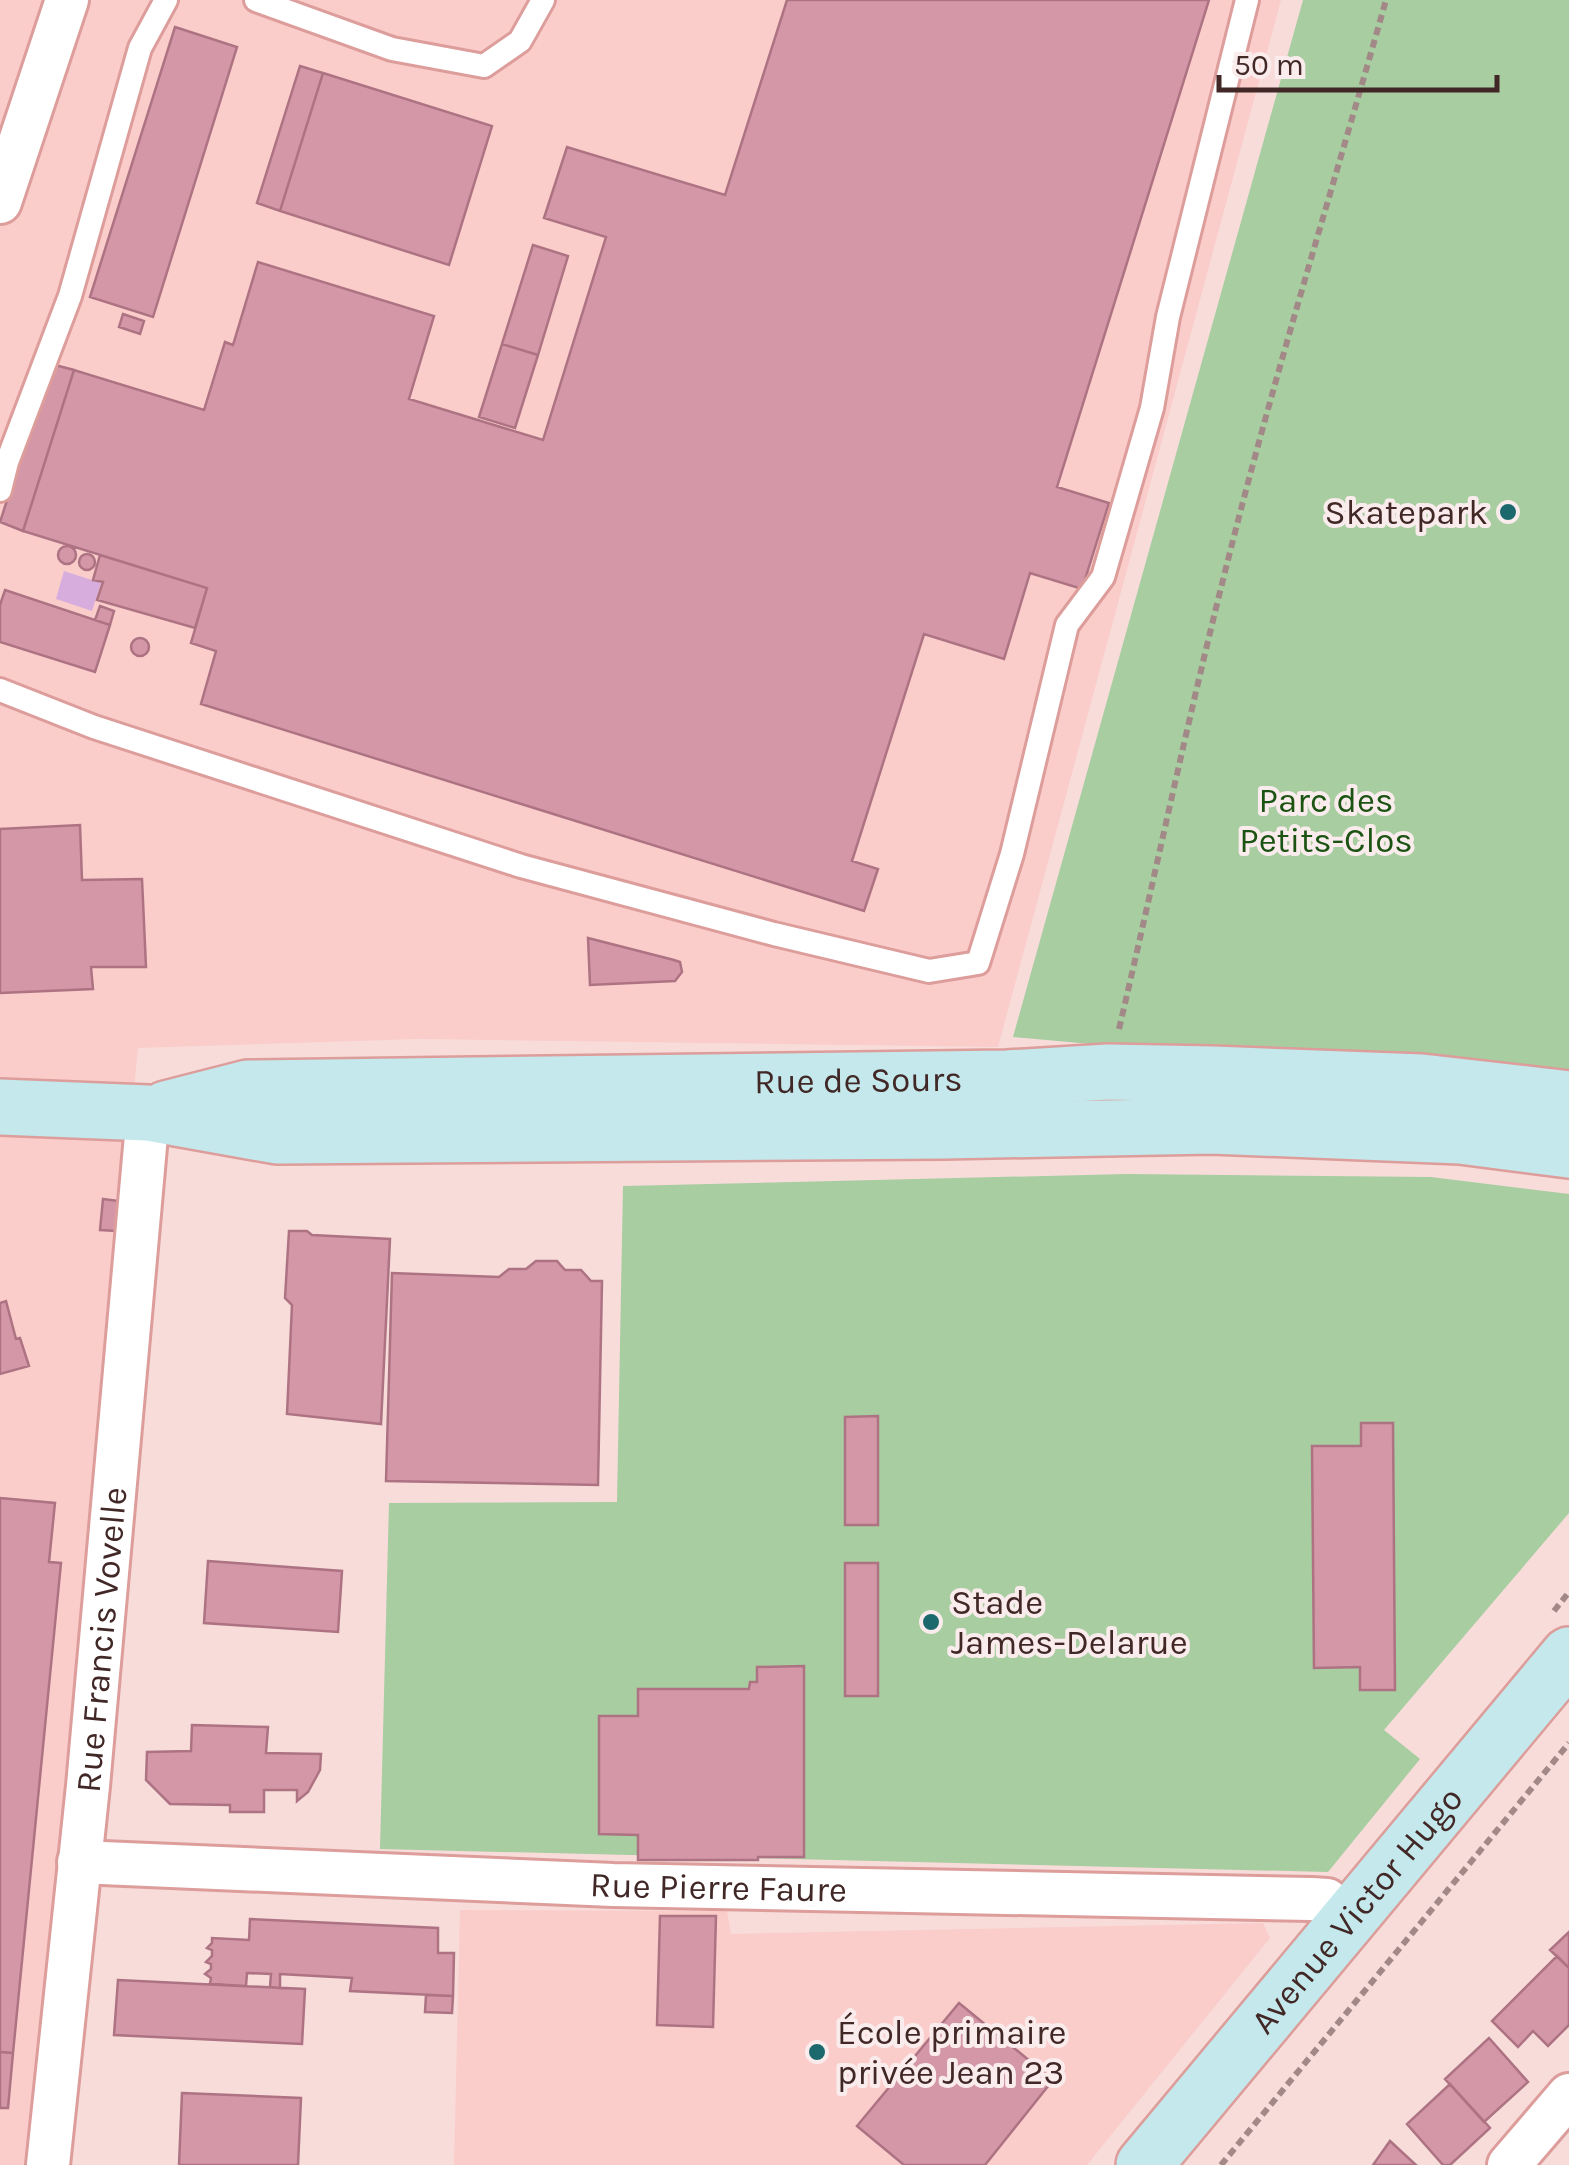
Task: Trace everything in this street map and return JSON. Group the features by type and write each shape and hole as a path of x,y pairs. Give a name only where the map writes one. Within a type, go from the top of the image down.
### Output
{"main road":[{"name":"Rue de Sours","path":"148,1113 248,1088 1007,1078 1108,1072 1422,1082 1569,1100"},
{"name":"Rue de Sours","path":"0,1107 148,1113 278,1136 1212,1126 1460,1136 1569,1150"},
{"name":"Avenue Victor Hugo","path":"1144,2165 1569,1655"}],"street":[{"path":"0,202 67,0"},
{"name":"Rue Francis Vovelle","path":"48,2165 80,1862 148,1113"},
{"name":"Rue Pierre Faure","path":"80,1862 612,1885 1311,1899 1327,1900 1350,1918"},
{"path":"1530,2159 1569,2095"}],"lane":[{"path":"0,490 70,296 140,48 166,0"},
{"path":"256,0 392,49 484,66 520,41 543,0"},
{"path":"0,690 94,727 521,866 930,971 978,963 1012,854 1067,625 1103,577 1152,408 1168,317 1247,0"}],"path":[{"path":"1120,1027 1229,556 1321,219 1386,0"},
{"path":"1221,2165 1569,1743"}],"shaded area":[{"path":"0,0 1281,0 998,1047 418,1039 138,1048 30,2165 0,2165"},
{"path":"64,571 101,583 92,611 56,599"},
{"name":"École primaire privée Jean 23","path":"460,1910 727,1911 731,1934 1263,1923 1270,1938 1087,2165 454,2165"}],"green space":[{"name":"Parc des Petits-Clos","path":"1303,0 1569,0 1569,1087 1013,1037"},
{"name":"Stade James-Delarue","path":"1127,1174 1431,1177 1569,1194 1569,1513 1384,1730 1420,1759 1328,1872 380,1849 389,1503 617,1502 623,1186"}],"building":[{"path":"787,0 1209,0 1057,487 1109,503 1082,589 1030,573 1004,659 924,634 852,861 878,869 864,911 201,704 216,651 191,643 207,588 23,531 74,370 204,410 225,342 233,345 258,262 434,316 409,399 543,440 606,237 544,218 567,147 725,195"},
{"path":"175,27 237,47 153,317 90,297"},
{"path":"300,66 323,73 280,211 257,203"},
{"path":"323,73 492,126 449,265 280,211"},
{"path":"533,245 568,256 538,355 502,344"},
{"path":"123,314 144,321 140,334 119,327"},
{"path":"502,344 538,355 515,428 479,417"},
{"path":"51,364 74,370 23,531 0,522"},
{"path":"67,546 76,555 67,564 58,555"},
{"path":"87,554 95,562 87,570 79,562"},
{"path":"100,555 207,588 195,628 97,600 103,582 93,580"},
{"path":"5,590 110,625 95,672 0,642 0,605"},
{"path":"100,606 114,611 110,625 95,620"},
{"path":"140,638 149,647 140,656 131,647"},
{"path":"80,825 82,880 142,879 146,967 91,967 93,989 0,993 0,829"},
{"path":"588,938 680,962 682,972 675,981 590,985"},
{"path":"103,1199 119,1201 116,1231 100,1230"},
{"path":"289,1231 390,1239 381,1424 287,1414 292,1305 285,1298"},
{"path":"536,1261 557,1261 565,1270 581,1270 591,1281 602,1281 598,1485 386,1481 392,1273 499,1277 509,1269 526,1269"},
{"path":"6,1301 16,1339 20,1338 29,1366 0,1374 0,1303"},
{"path":"878,1416 878,1525 845,1525 845,1417"},
{"path":"1361,1423 1393,1423 1395,1690 1360,1690 1360,1667 1314,1668 1312,1446 1361,1446"},
{"path":"0,1498 55,1503 49,1562 61,1563 13,2053 0,2052"},
{"path":"208,1561 342,1571 338,1632 204,1623"},
{"path":"845,1563 878,1563 878,1696 845,1696"},
{"path":"804,1666 804,1857 638,1860 638,1835 599,1834 599,1716 638,1716 638,1689 749,1689 750,1682 757,1682 757,1667"},
{"path":"192,1725 268,1727 266,1753 321,1754 320,1770 308,1792 297,1801 297,1790 264,1790 264,1812 230,1812 230,1805 170,1804 146,1780 147,1752 191,1751"},
{"path":"660,1916 716,1916 713,2027 657,2025"},
{"path":"250,1919 438,1928 438,1953 454,1953 453,1996 350,1991 352,1978 280,1974 280,1988 270,1987 271,1974 247,1973 246,1986 210,1984 211,1978 205,1974 211,1969 206,1962 212,1956 212,1950 207,1948 212,1938 249,1940"},
{"path":"1569,1932 1569,1968 1550,1950"},
{"path":"1557,1956 1569,1968 1569,2025 1548,2046 1533,2031 1518,2047 1492,2021"},
{"path":"118,1980 305,1989 302,2044 114,2035"},
{"path":"426,1995 453,1996 452,2013 425,2012"},
{"path":"959,2003 1053,2080 985,2165 904,2165 857,2126"},
{"path":"1489,2038 1528,2082 1484,2122 1445,2079"},
{"path":"0,2052 13,2053 8,2108 0,2108"},
{"path":"1450,2084 1490,2128 1450,2165 1443,2165 1407,2124"},
{"path":"182,2093 301,2098 298,2165 179,2165"},
{"path":"1390,2141 1416,2165 1373,2165"}],"place":[{"name":"Skatepark","path":"1508,512"},
{"name":"Stade James-Delarue","path":"931,1622"},
{"name":"École primaire privée Jean 23","path":"817,2052"}]}
